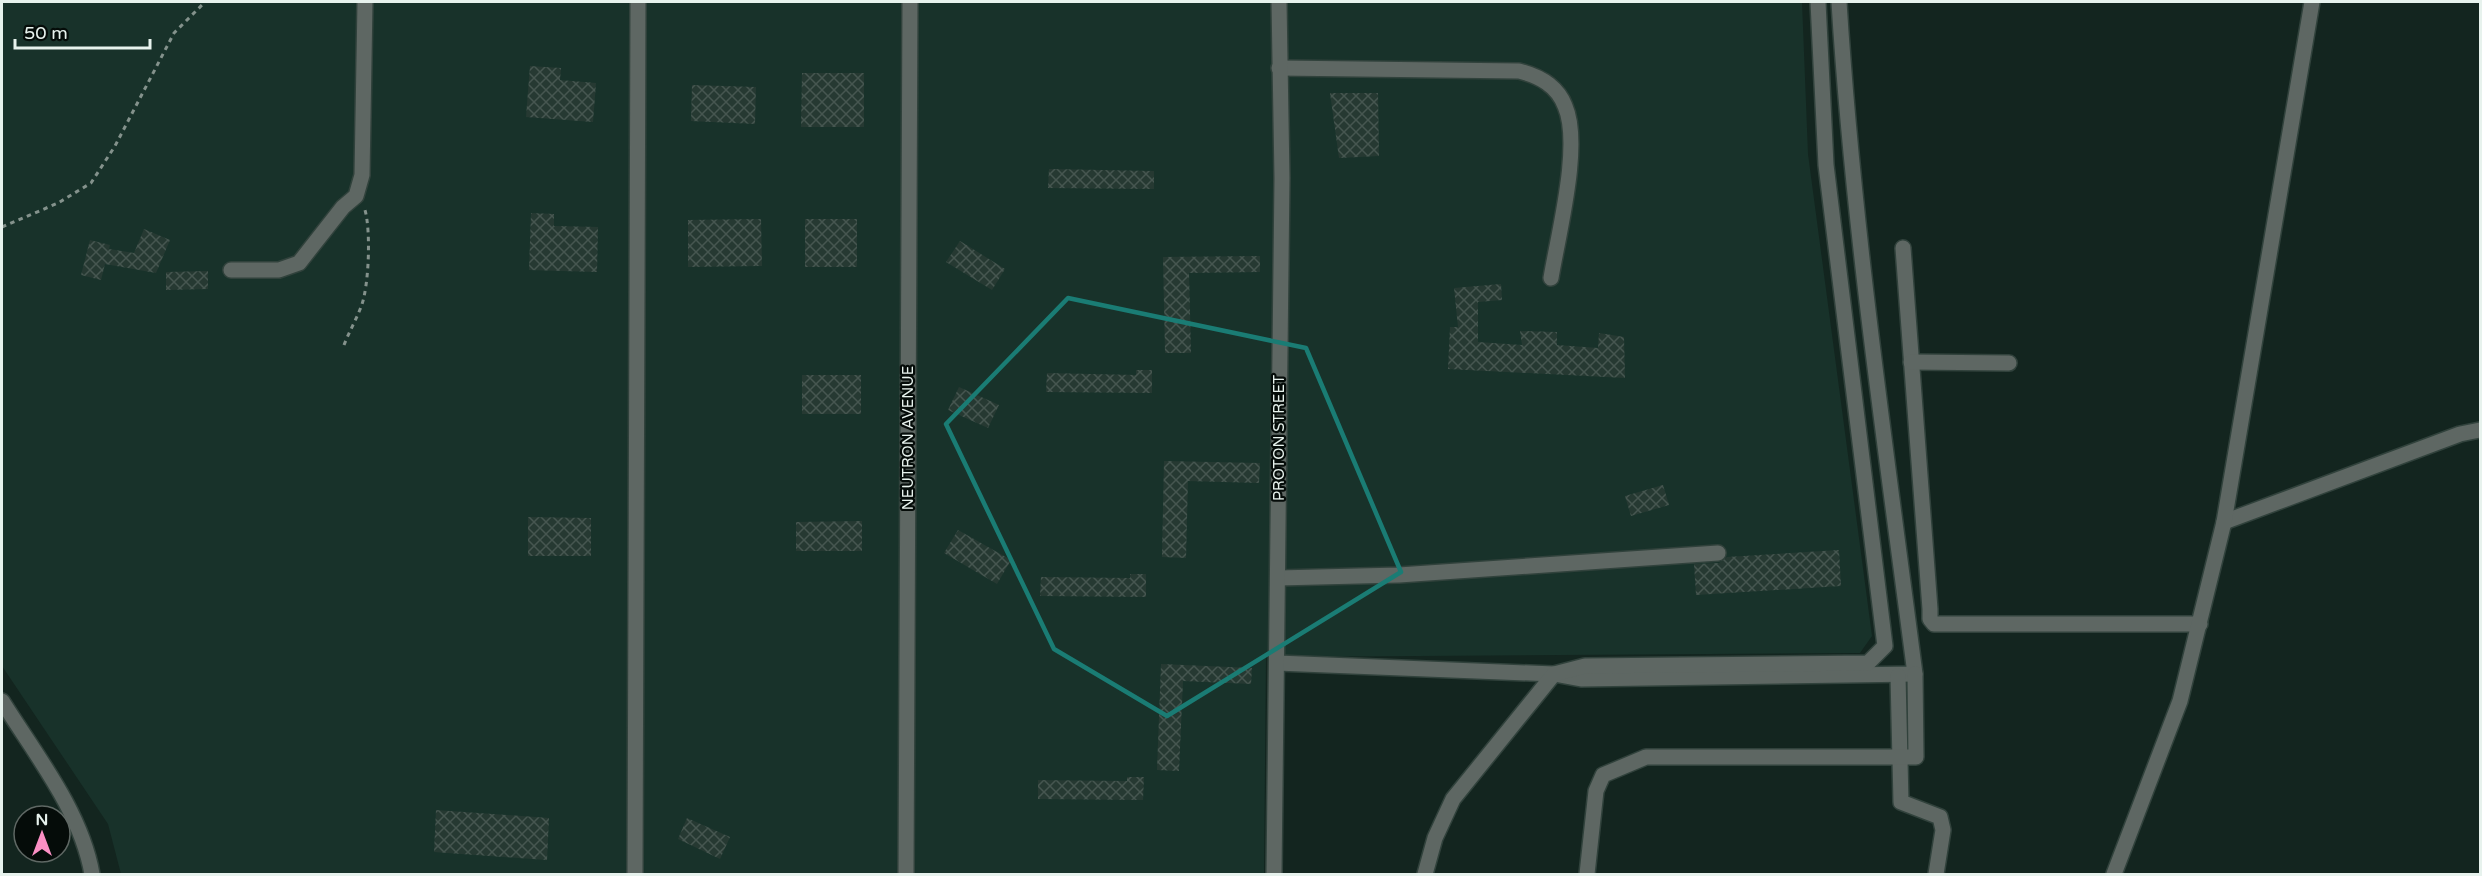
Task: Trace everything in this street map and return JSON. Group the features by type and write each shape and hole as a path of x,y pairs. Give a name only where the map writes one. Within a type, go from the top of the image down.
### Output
{"street":[{"path":"231,270 279,270 299,263 343,207 356,196 360,188 365,2"},
{"path":"635,874 638,2"},
{"name":"NEUTRON AVENUE","path":"906,874 910,2"},
{"name":"PROTON STREET","path":"1274,874 1282,178 1278,2"},
{"path":"1277,663 1554,674 1581,679 1633,673 1868,663 1885,646 1826,165 1818,2"},
{"path":"1587,874 1596,791 1603,775 1646,757 1916,757 1915,674 1857,222 1839,2"},
{"path":"2114,874 2180,701 2224,522 2312,2"},
{"path":"1279,68 1520,71 1536,75 1547,82 1565,105 1570,131 1570,164 1551,278"},
{"path":"1903,248 1930,619 1934,624 2200,624"},
{"path":"1911,362 2009,363"},
{"path":"2224,522 2460,434 2481,430"},
{"path":"1278,578 1399,575 1718,553"},
{"path":"1713,671 1898,676 1915,674"},
{"path":"1425,874 1435,838 1453,799 1554,674"},
{"path":"1898,676 1901,802 1940,817 1943,830 1936,874"},
{"path":"2,701 58,791 78,830 92,874"}],"path":[{"path":"2,227 58,203 90,183 115,146 174,33 205,2"},
{"path":"344,345 361,306 367,274 367,216 360,188"}],"highlighted area":[{"path":"1068,298 1306,348 1401,572 1167,716 1054,649 946,424"}],"shaded area":[{"path":"2,2 1802,2 1808,154 1872,636 1860,653 1266,657 1264,874 121,874 108,824 2,666"}],"building":[{"path":"530,66 561,68 560,80 596,83 593,122 526,117"},
{"path":"802,73 864,73 864,127 801,127"},
{"path":"692,85 756,87 755,124 691,121"},
{"path":"1330,93 1378,93 1379,156 1339,158"},
{"path":"1049,169 1154,171 1154,189 1048,188"},
{"path":"531,213 554,214 554,226 598,227 597,272 529,270"},
{"path":"761,219 762,266 688,267 688,220"},
{"path":"805,219 857,219 857,267 805,267"},
{"path":"144,229 170,240 156,273 105,264 101,280 81,275 90,240 110,245 109,249 134,253"},
{"path":"960,241 1005,269 992,290 946,262"},
{"path":"1260,256 1260,272 1189,273 1191,353 1165,353 1163,257"},
{"path":"208,271 208,289 166,290 166,272"},
{"path":"1501,284 1502,300 1478,302 1478,342 1522,345 1520,331 1557,332 1557,345 1598,348 1599,333 1624,337 1625,378 1448,369 1450,327 1458,327 1454,288"},
{"path":"1136,370 1152,370 1152,393 1046,392 1047,373 1136,375"},
{"path":"802,375 861,375 861,414 802,414"},
{"path":"959,387 999,405 988,428 948,410"},
{"path":"1164,461 1260,463 1259,483 1188,481 1186,558 1162,557"},
{"path":"1663,485 1669,505 1631,516 1625,496"},
{"path":"528,517 591,518 591,556 528,556"},
{"path":"862,521 862,551 796,551 796,522"},
{"path":"958,530 1011,560 997,584 944,553"},
{"path":"1839,550 1841,586 1696,595 1694,564 1719,563 1727,557"},
{"path":"1130,574 1146,574 1146,597 1040,596 1041,577 1130,578"},
{"path":"1161,664 1252,668 1251,684 1183,681 1179,771 1157,770"},
{"path":"1127,777 1144,777 1143,800 1038,799 1038,780 1127,781"},
{"path":"436,810 549,818 547,860 434,852"},
{"path":"687,818 730,837 720,859 678,839"}]}
